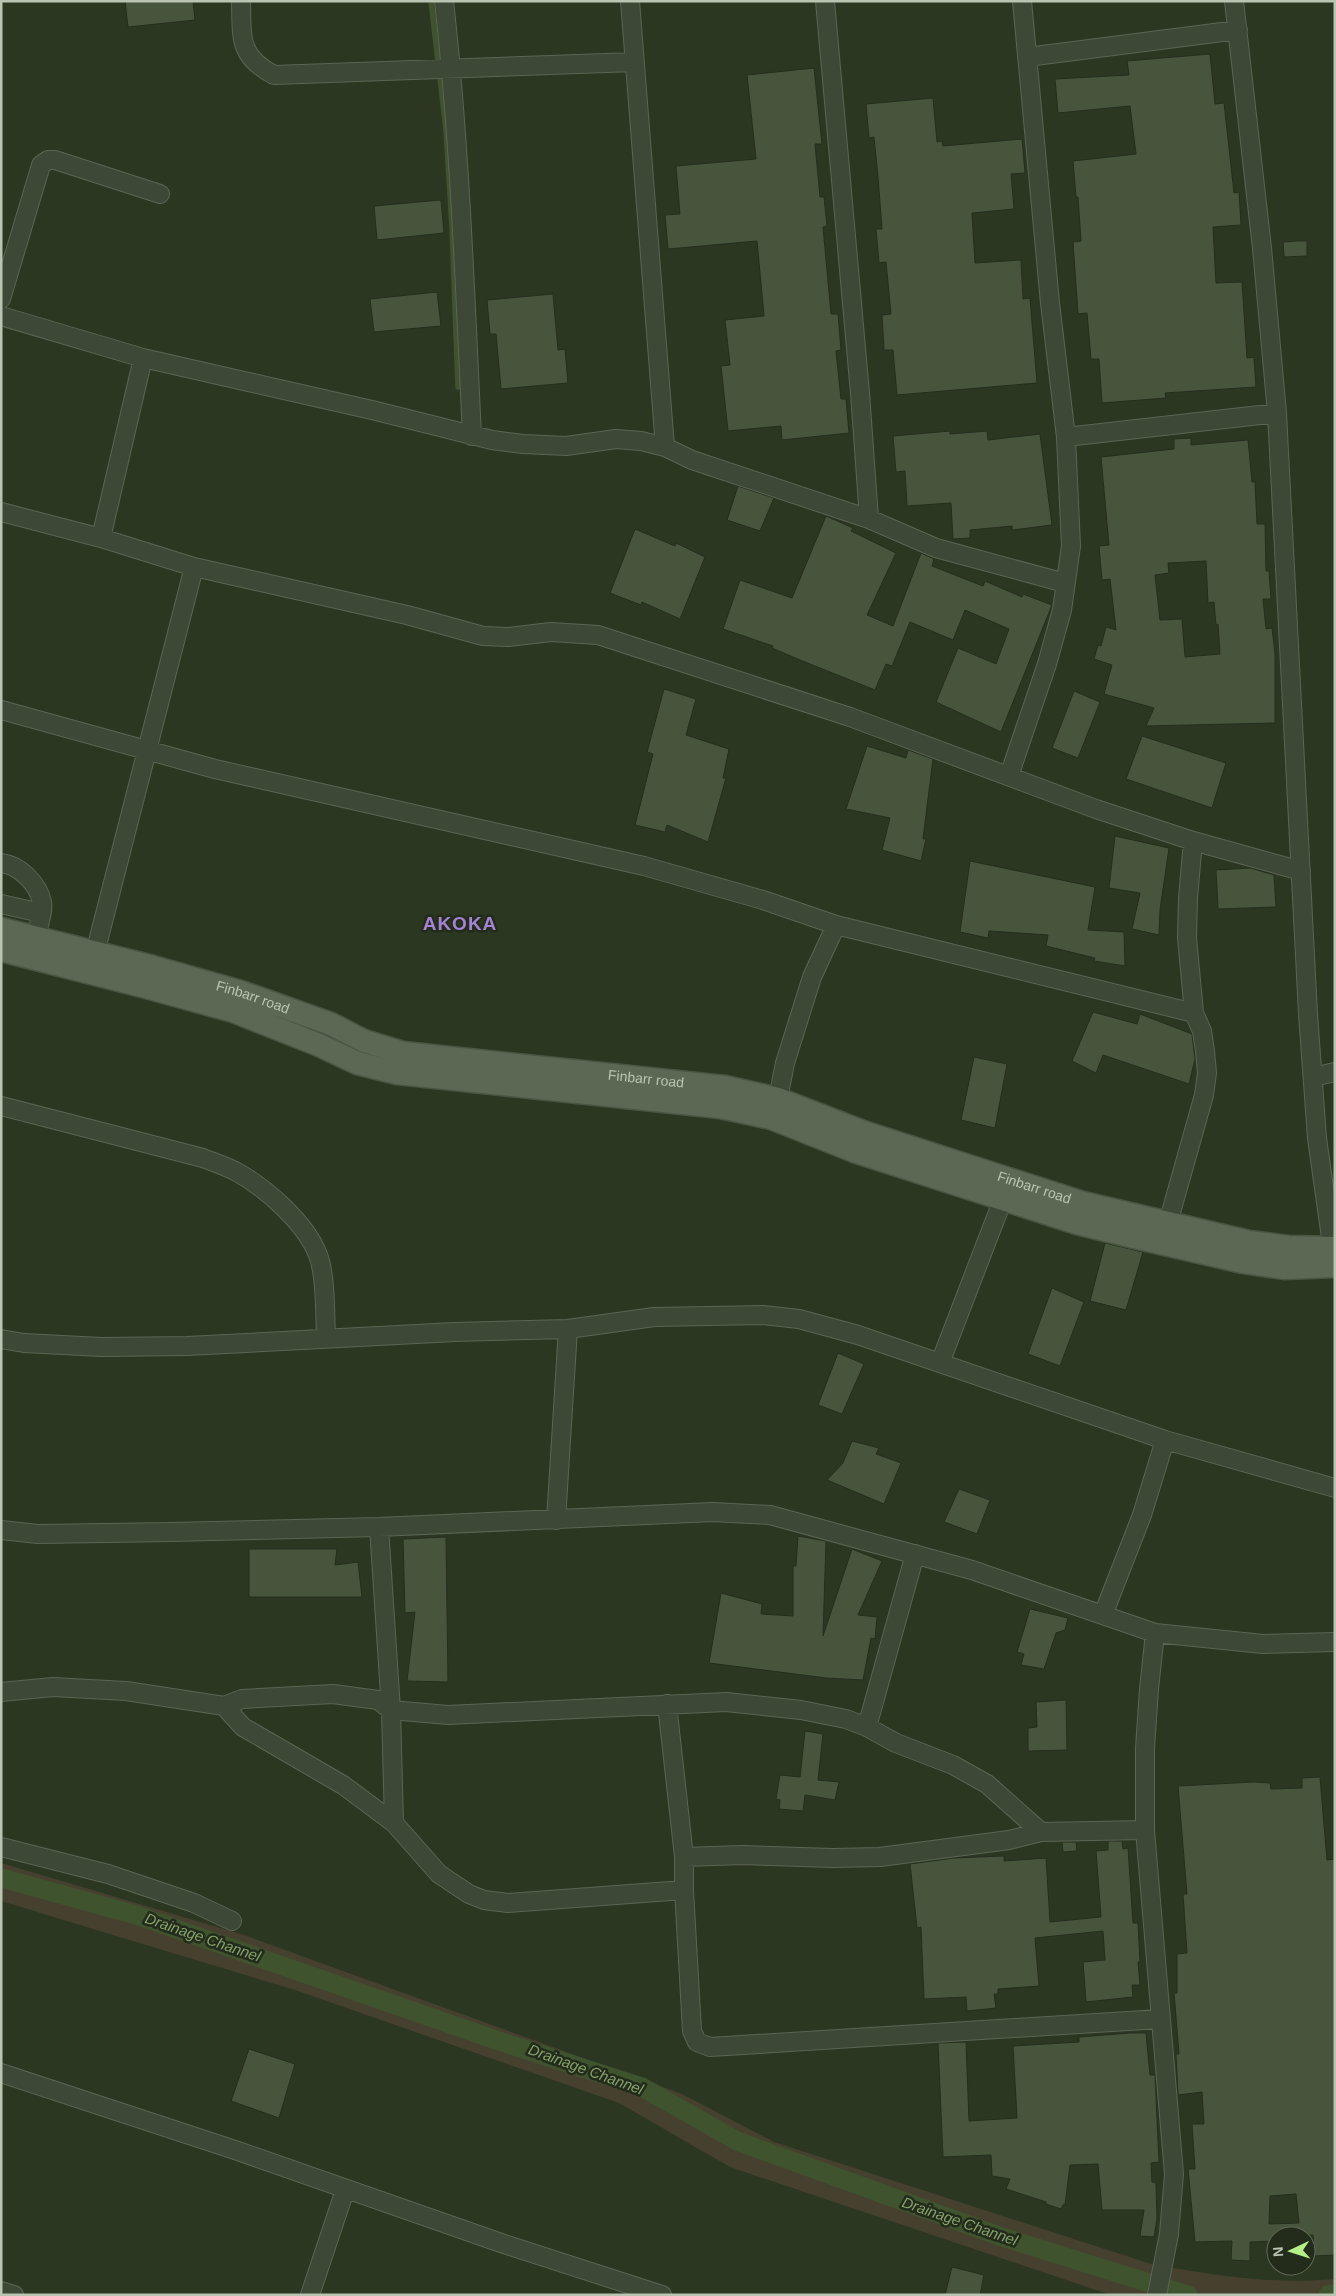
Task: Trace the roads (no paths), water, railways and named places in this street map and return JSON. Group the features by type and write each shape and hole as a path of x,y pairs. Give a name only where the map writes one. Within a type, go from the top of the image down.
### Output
{"main road":[{"name":"Finbarr road","path":"1,929 242,992 330,1024 364,1041 402,1053 725,1087 778,1099 863,1132 1074,1200 1249,1242 1286,1258"},
{"name":"Finbarr road","path":"1,950 146,986 233,1011 320,1045 357,1063 397,1073 720,1107 771,1118 854,1151 1077,1222 1243,1262 1286,1258"},
{"path":"1286,1258 1334,1259"}],"street":[{"path":"240,1 244,46 251,59 274,75 634,62"},
{"path":"444,1 440,68 472,436"},
{"path":"630,1 666,447"},
{"path":"825,1 860,393 869,519"},
{"path":"1009,776 1047,664 1062,610 1071,546 1066,437 1050,303 1022,1"},
{"path":"1234,1 1262,248 1277,413 1308,1014 1318,1138 1334,1259"},
{"path":"1027,57 1238,30"},
{"path":"1,299 42,165 48,160 55,160 160,194"},
{"path":"1,316 143,358 372,410 472,436 523,444 566,446 616,438 666,447 692,460 869,519 936,548 1065,583"},
{"path":"101,538 143,358"},
{"path":"1066,437 1277,413"},
{"path":"1,512 101,538 194,567 407,615 483,636 508,637 552,632 598,635 850,718 1096,809 1193,841 1301,871"},
{"path":"95,953 194,567"},
{"path":"1,710 146,750 333,797 644,866 708,886 763,900 836,925 1194,1013"},
{"path":"1168,1223 1204,1095 1207,1073 1202,1031 1194,1013 1187,938 1193,841"},
{"path":"1,863 12,864 24,874 40,894 42,903 41,914 36,937"},
{"path":"1,904 41,914"},
{"path":"778,1099 785,1063 812,977 836,925"},
{"path":"1314,1077 1335,1072"},
{"path":"1,1106 202,1158 234,1171 253,1183 278,1203 300,1225 319,1256 326,1339"},
{"path":"940,1363 1003,1199"},
{"path":"1,1339 24,1343 101,1347 187,1346 568,1329 654,1317 763,1314 799,1319 858,1335 1165,1440 1335,1488"},
{"path":"556,1520 568,1329"},
{"path":"1103,1615 1142,1515 1165,1440"},
{"path":"1,1530 38,1534 379,1527 713,1512 770,1515 972,1570 1155,1633 1263,1644 1335,1642"},
{"path":"379,1527 391,1710 394,1824"},
{"path":"867,1727 915,1554"},
{"path":"1155,1633 1146,1728 1145,1830 1174,2174 1169,2234 1157,2295"},
{"path":"1,1692 53,1687 126,1691 224,1706 242,1699 332,1694 378,1700 391,1710 448,1715 726,1702 801,1710 846,1719 867,1727 896,1743 953,1765 987,1784 1041,1832"},
{"path":"667,1704 684,1857 684,1890 692,2031 697,2042 710,2046 1160,2019"},
{"path":"224,1706 243,1727 343,1785 394,1824 439,1874 469,1894 484,1900 508,1903 684,1890"},
{"path":"684,1857 743,1854 833,1858 880,1857 1009,1840 1041,1832 1145,1830"},
{"path":"1,1847 108,1874 194,1903 232,1921"},
{"path":"1,2073 235,2150 504,2244 662,2295"},
{"path":"310,2295 345,2190"},
{"path":"1,2291 14,2295"}],"waterway":[{"path":"431,1 446,130 458,387"},
{"name":"Drainage Channel","path":"1,1878 136,1915 502,2042 642,2087 737,2141 1002,2237 1188,2295"},
{"name":"Drainage Channel","path":"1328,2295 1335,2294"}],"district":[{"name":"AKOKA","path":"460,923"}]}
